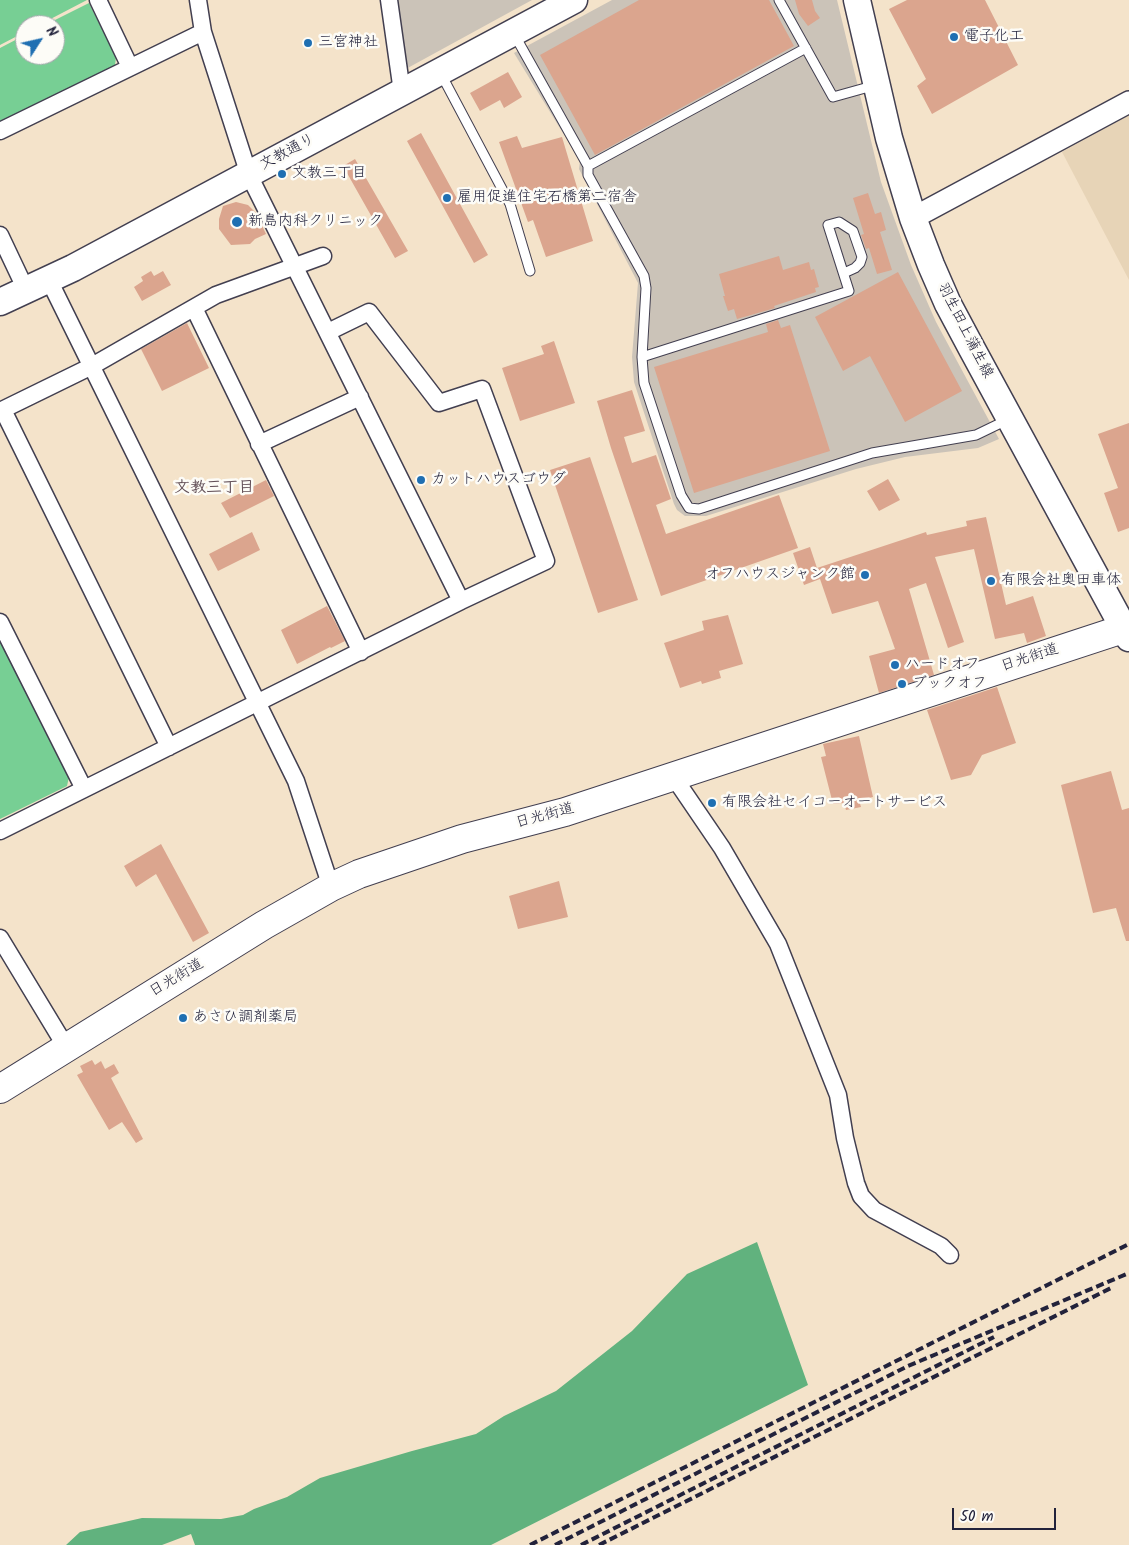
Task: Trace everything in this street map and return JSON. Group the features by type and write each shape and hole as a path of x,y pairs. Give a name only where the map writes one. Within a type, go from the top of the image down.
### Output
{"highway":[{"name":"日光街道","path":"0,1089 264,925 331,887 385,864 462,839 565,812 1128,631"}],"main road":[{"name":"文教通り","path":"0,302 38,285 249,174 574,0"},
{"name":"羽生田上蒲生線","path":"857,0 889,138 913,218 931,265 948,304 1128,631"}],"street":[{"path":"98,0 130,67"},
{"path":"198,0 203,32 249,174 461,601"},
{"path":"389,0 402,92"},
{"path":"0,131 203,32"},
{"path":"913,218 1129,102"},
{"path":"0,235 38,285 92,366 296,781 331,887"},
{"path":"169,747 2,411 92,366 216,295 323,256"},
{"path":"194,308 361,652"},
{"path":"0,831 461,601 546,562 482,389 439,403 369,312 328,332"},
{"path":"259,444 360,397"},
{"path":"0,622 84,789"},
{"path":"673,776 722,848 778,944 838,1094 844,1138 861,1196 874,1210 941,1246 950,1255"},
{"path":"0,938 66,1047"}],"lane":[{"path":"779,0 833,97 876,85"},
{"path":"513,33 588,166 588,175 644,276 646,288 642,357 644,383 681,495 689,508 699,509 872,453 976,435 1010,418"},
{"path":"588,166 806,48"},
{"path":"440,72 510,204 530,271"},
{"path":"642,357 850,291 844,273 828,225 839,222 854,231 862,257 860,263 855,268 844,273"}],"shaded area":[{"path":"396,0 532,0 404,70"},
{"path":"612,0 837,0 881,182 911,265 936,322 999,439 978,448 905,457 856,469 706,516 685,516 677,510 634,382 632,357 638,283 579,169 580,161 514,53"},
{"path":"1129,115 1129,280 1062,152"}],"green space":[{"path":"0,0 87,0 58,15 15,15 15,37 0,45"},
{"path":"89,3 116,57 115,66 0,124 0,48 15,40 15,65 65,65 65,15"},
{"path":"0,637 69,777 67,786 0,819"},
{"path":"757,1242 808,1385 491,1545 195,1545 191,1534 162,1545 66,1545 80,1532 142,1518 221,1519 243,1515 287,1497 320,1478 476,1434 504,1416 556,1391 632,1331 687,1274"}],"building":[{"path":"639,0 769,0 794,46 595,155 540,55"},
{"path":"795,0 812,0 815,11 820,18 808,26 799,14"},
{"name":"電子化工","path":"907,0 985,0 1018,65 932,114 917,86 926,79 889,9"},
{"path":"508,72 522,97 504,108 500,100 480,111 470,93"},
{"name":"雇用促進住宅石橋第二宿舎","path":"421,133 488,255 474,263 407,141"},
{"path":"517,136 522,148 562,137 593,241 546,257 533,220 528,222 499,142"},
{"path":"355,159 408,251 395,258 343,166"},
{"path":"868,193 875,214 881,212 886,230 880,232 892,270 877,274 869,248 866,249 861,235 864,234 853,198"},
{"path":"236,202 248,205 256,213 266,234 255,239 250,244 231,245 219,229 219,219 223,206"},
{"path":"779,256 783,270 809,262 811,270 814,269 819,287 815,288 816,292 774,306 775,308 737,319 734,309 728,311 719,274"},
{"path":"151,271 154,276 163,271 171,285 142,301 134,287 143,281 141,277"},
{"path":"898,272 962,391 905,422 870,356 843,371 815,317"},
{"path":"778,320 781,328 790,325 830,451 694,493 654,367 768,332 766,324"},
{"path":"187,323 209,368 162,391 141,349"},
{"path":"554,341 575,403 520,421 502,368 544,354 541,346"},
{"path":"632,390 645,431 624,437 632,463 656,455 671,499 656,505 666,534 779,495 798,548 661,596 597,401"},
{"path":"1129,423 1129,528 1118,532 1104,493 1118,488 1098,434"},
{"path":"590,457 638,600 598,613 550,470"},
{"path":"888,479 900,500 879,511 867,491"},
{"path":"266,480 274,496 230,518 221,503"},
{"path":"986,517 1006,605 1033,596 1046,636 1027,643 1024,633 995,639 974,549 935,557 964,642 948,648 926,583 909,589 934,675 879,693 869,656 895,649 878,601 832,614 820,579 804,585 793,553 810,547 817,568 926,532 927,535 967,526 966,521"},
{"path":"252,532 260,550 218,571 209,554"},
{"path":"327,606 345,641 297,664 281,630"},
{"path":"728,615 743,664 719,671 721,678 702,684 701,681 680,688 664,643 704,630 702,621"},
{"path":"997,687 1016,743 982,755 971,775 951,780 927,710"},
{"path":"859,736 873,797 859,800 861,807 846,810 844,803 833,804 821,757 826,756 823,744"},
{"path":"1111,771 1122,810 1129,808 1129,941 1126,941 1116,908 1093,913 1061,785"},
{"path":"161,844 209,933 193,942 156,874 136,887 124,866"},
{"path":"559,881 568,917 518,929 509,896"},
{"path":"92,1060 95,1065 101,1061 105,1069 114,1064 119,1073 111,1078 143,1139 136,1143 122,1122 109,1130 77,1075 83,1072 80,1066"}],"railway":[{"path":"530,1545 1129,1244"},
{"path":"555,1545 908,1366 1129,1273"},
{"path":"599,1545 1113,1287"},
{"path":"581,1545 994,1337"}],"place":[{"name":"電子化工","path":"954,37"},
{"name":"三宮神社","path":"308,43"},
{"name":"文教三丁目","path":"282,174"},
{"name":"雇用促進住宅石橋第二宿舎","path":"447,198"},
{"name":"新島内科クリニック","path":"237,222"},
{"name":"カットハウスゴウダ","path":"421,480"},
{"name":"オフハウスジャンク館","path":"865,575"},
{"name":"有限会社奥田車体","path":"991,581"},
{"name":"ハードオフ","path":"895,665"},
{"name":"ブックオフ","path":"902,684"},
{"name":"有限会社セイコーオートサービス","path":"712,803"},
{"name":"あさひ調剤薬局","path":"183,1018"}],"district":[{"name":"文教三丁目","path":"214,489"}]}
